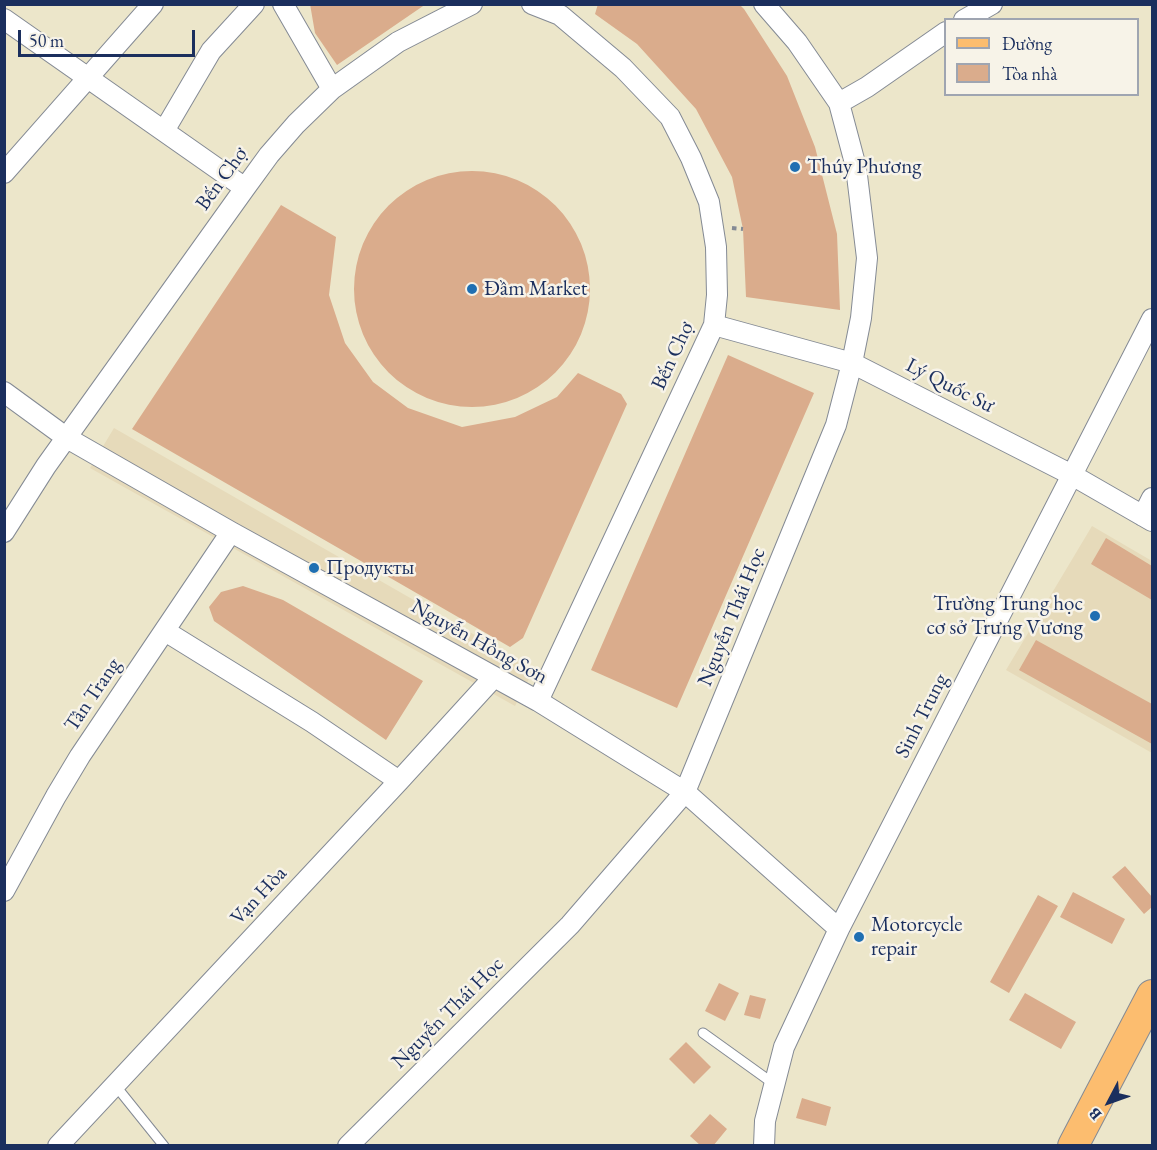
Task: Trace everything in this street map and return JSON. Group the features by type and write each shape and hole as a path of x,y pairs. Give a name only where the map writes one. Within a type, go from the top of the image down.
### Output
{"main road":[{"path":"1073,1146 1152,995"}],"street":[{"path":"4,173 153,4"},
{"path":"164,131 211,51 254,4"},
{"path":"283,4 332,89"},
{"name":"Bến Chợ","path":"4,532 67,438 245,188 296,124 332,89 398,42 472,4"},
{"name":"Bến Chợ","path":"532,4 562,10 624,68 670,117 691,158 709,202 716,247 717,295 714,325 538,701"},
{"name":"Nguyễn Thái Học","path":"348,1146 570,925 685,792 836,425 861,318 867,258 856,167 839,104 797,42 765,4"},
{"path":"968,18 992,4"},
{"path":"4,19 245,188"},
{"path":"839,104 944,33"},
{"name":"Sinh Trung","path":"764,1146 765,1121 784,1047 839,929 1152,319"},
{"name":"Lý Quốc Sư","path":"714,325 852,363 1072,475 1148,518"},
{"name":"Nguyễn Hồng Sơn","path":"4,392 67,438 231,532 538,701 685,792 839,929"},
{"path":"1148,518 1152,498"},
{"name":"Tân Trang","path":"4,891 74,766 231,532"},
{"path":"165,631 312,722 399,781"},
{"name":"Vạn Hòa","path":"58,1146 494,677"}],"lane":[{"path":"703,1033 774,1084"},
{"path":"115,1085 164,1146"}],"shaded area":[{"name":"Продукты","path":"114,428 534,669 515,706 90,468"},
{"name":"Trường Trung học cơ sở Trưng Vương","path":"1092,526 1152,561 1152,753 1006,670"}],"building":[{"path":"310,4 426,4 337,65 315,33"},
{"path":"598,4 739,4 744,9 787,76 815,147 837,234 840,310 746,297 743,229 732,177 696,109 637,44 595,14"},
{"name":"Đầm Market","path":"460,171 484,171 506,176 528,185 556,205 570,223 581,244 588,266 590,289 588,312 581,334 570,355 556,373 528,393 506,402 484,407 460,407 438,402 416,393 397,381 380,364 368,345 359,323 354,301 354,277 359,255 368,233 380,214 397,197 416,185 438,176"},
{"path":"281,205 336,237 329,295 345,343 373,382 408,408 462,427 515,417 557,397 578,373 621,394 627,404 523,638 510,647 132,429"},
{"path":"728,355 814,393 677,708 591,670"},
{"path":"1106,538 1152,566 1152,600 1091,564"},
{"path":"243,586 283,600 423,681 386,740 214,621 209,607 221,592"},
{"path":"1036,640 1152,704 1152,744 1019,670"},
{"path":"1125,866 1152,897 1152,907 1144,914 1112,877"},
{"path":"1073,892 1125,919 1112,944 1060,917"},
{"path":"1038,895 1058,906 1009,993 990,982"},
{"path":"719,983 739,993 725,1021 705,1011"},
{"path":"1025,993 1076,1022 1061,1049 1009,1020"},
{"path":"750,995 766,999 760,1019 744,1015"},
{"path":"686,1042 711,1067 694,1084 669,1059"},
{"path":"802,1098 831,1107 826,1126 796,1118"},
{"path":"710,1114 727,1129 713,1146 701,1146 690,1136"}],"place":[{"name":"Thúy Phương","path":"795,167"},
{"name":"Đầm Market","path":"472,289"},
{"name":"Продукты","path":"314,568"},
{"name":"Trường Trung học cơ sở Trưng Vương","path":"1095,616"},
{"name":"Motorcycle repair","path":"859,937"}]}
